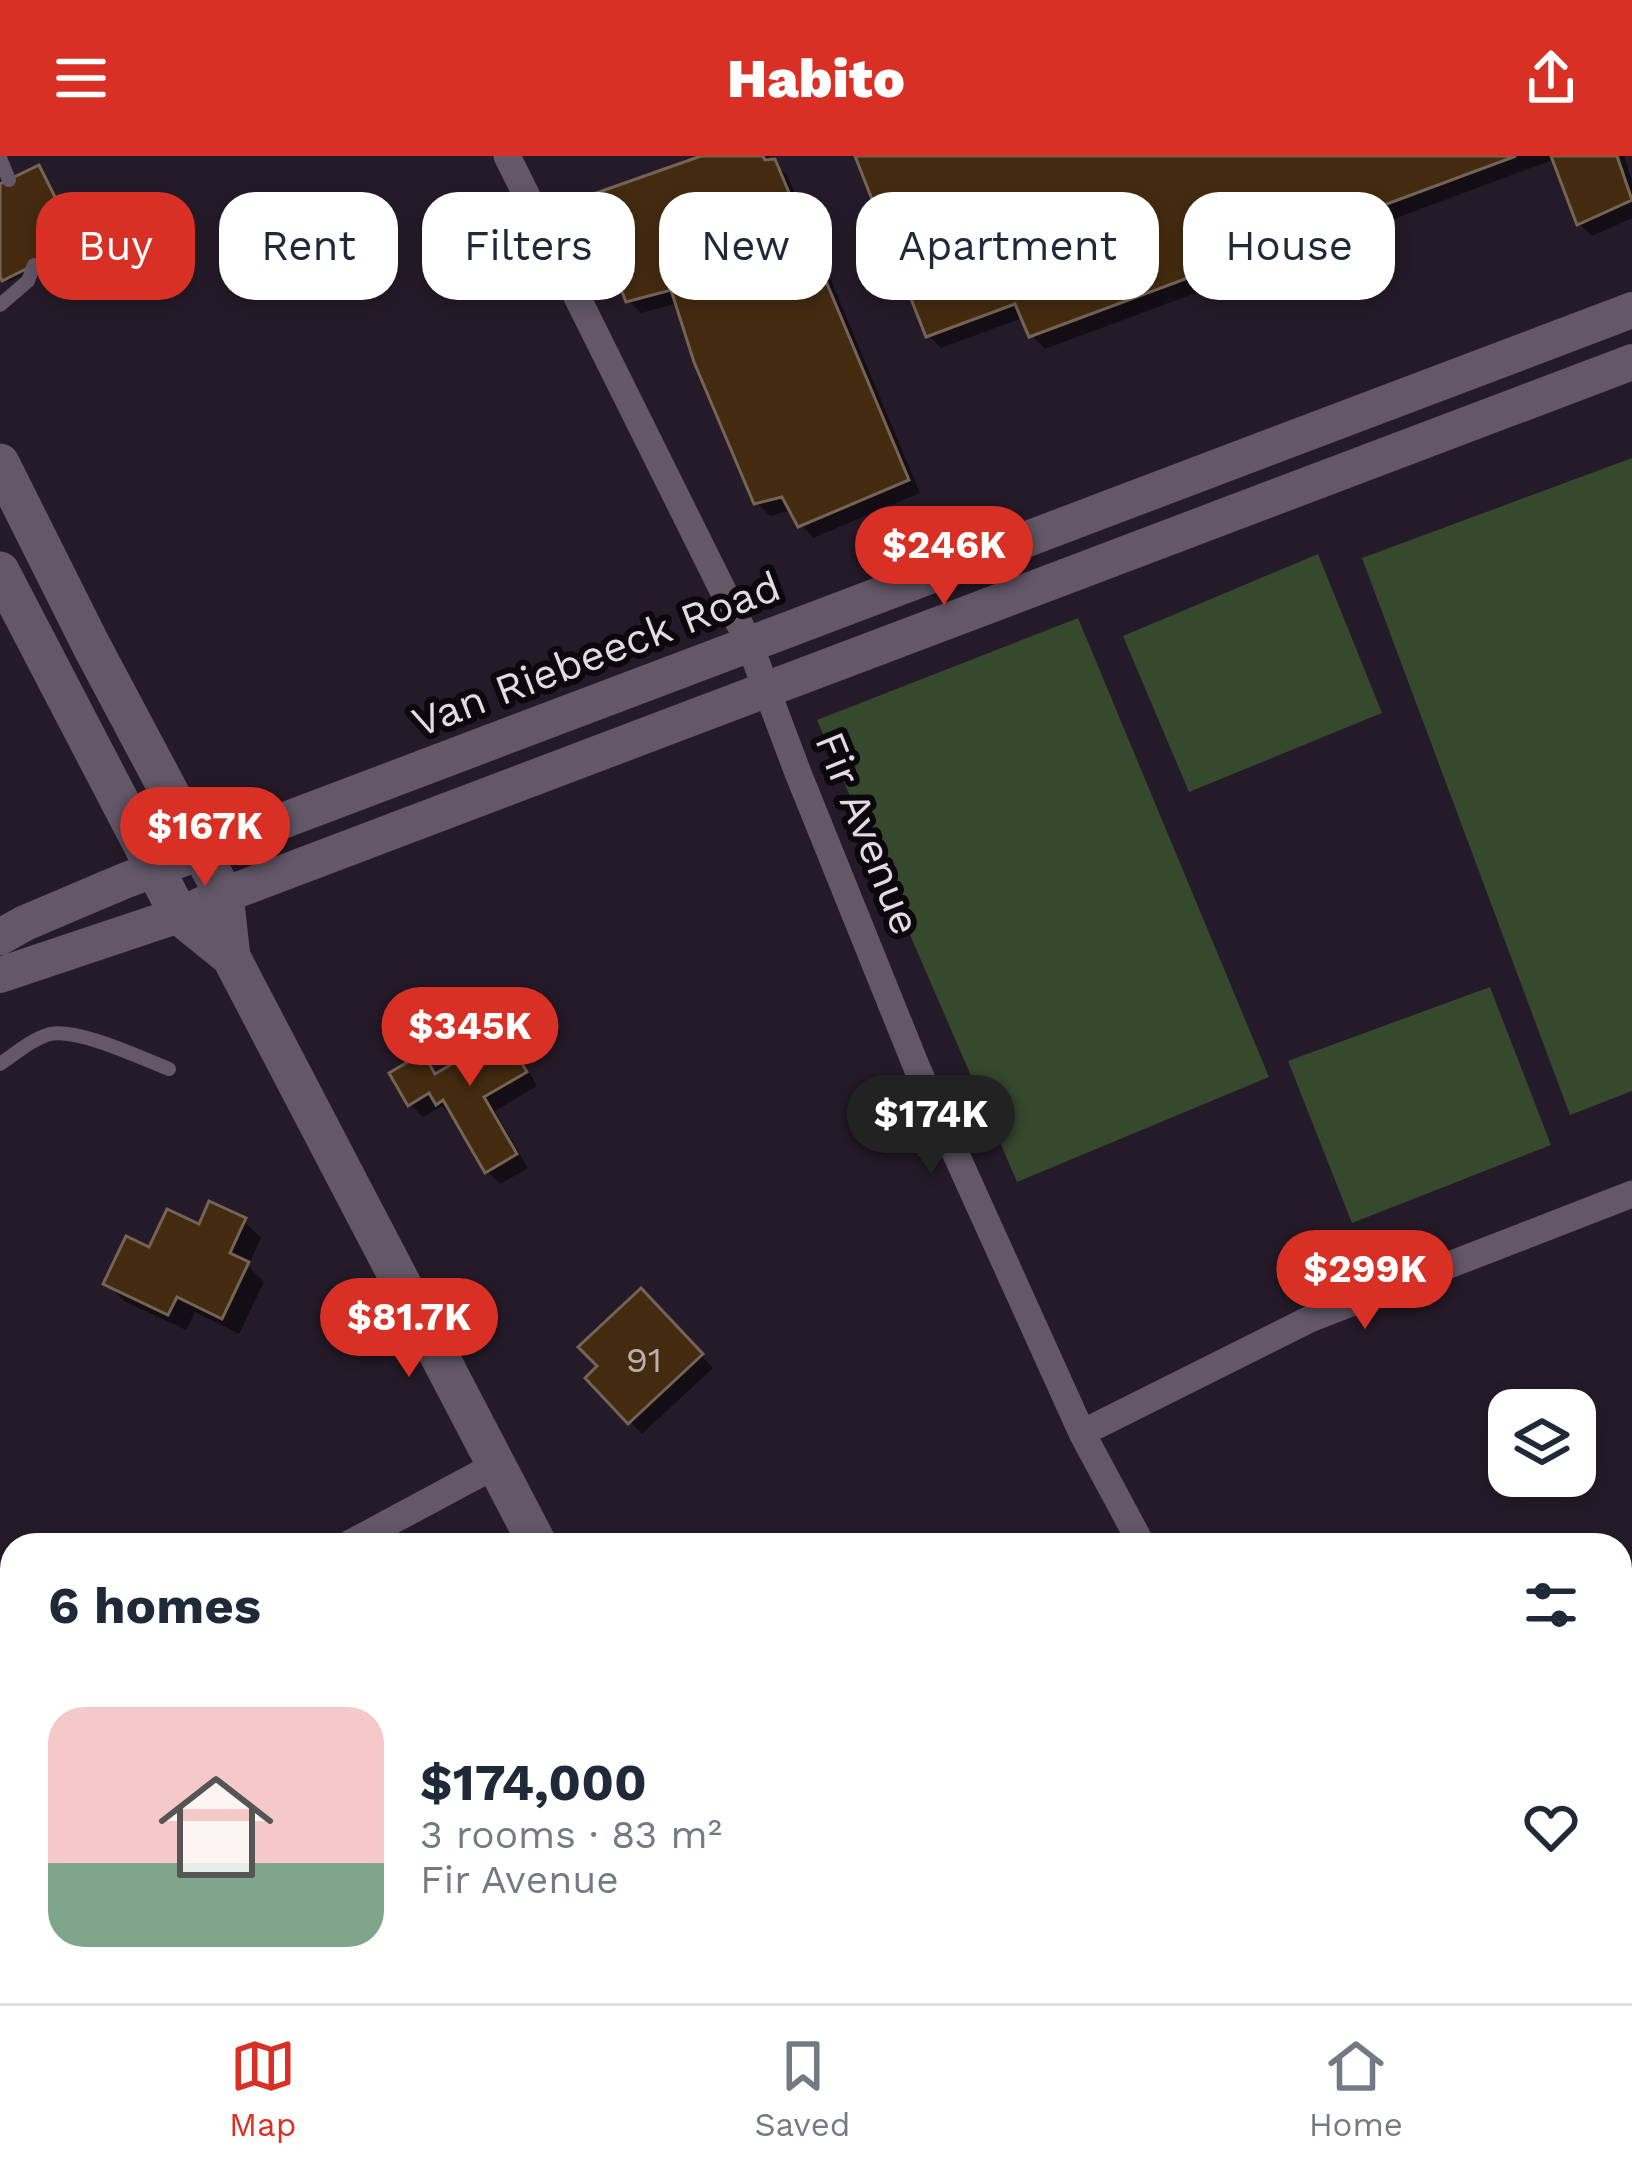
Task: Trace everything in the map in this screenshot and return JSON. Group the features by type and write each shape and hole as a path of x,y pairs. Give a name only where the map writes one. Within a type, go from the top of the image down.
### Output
{"main road":[{"path":"0,463 224,896 231,957 532,1533"},
{"path":"0,571 179,915 231,957"}],"street":[{"name":"Fir Avenue","path":"507,156 749,643 917,1068 1082,1433 1136,1533"},
{"name":"Van Riebeeck Road","path":"0,937 200,853 1632,310"},
{"path":"0,975 179,915 1632,362"},
{"path":"1082,1433 1310,1319 1632,1194"},
{"path":"369,1533 496,1465"}],"lane":[{"path":"0,158 9,180"},
{"path":"0,305 28,280 34,265"},
{"path":"0,1064 51,1034 106,1044 169,1069"}],"green space":[{"path":"1632,458 1632,1091 1570,1115 1362,558"},
{"path":"1318,554 1382,713 1189,792 1123,636"},
{"path":"1078,618 1269,1077 1017,1182 817,720"},
{"path":"1490,987 1551,1145 1352,1223 1288,1061"}],"building":[{"path":"701,156 763,156 775,159 789,192 659,192 659,293 635,300 635,192 599,192"},
{"path":"855,156 1516,156 1395,201 1395,192 1183,192 1183,280 1159,289 1159,192 869,192"},
{"path":"1551,156 1617,156 1632,200 1577,225"},
{"path":"39,165 52,192 36,192 36,264 2,281 0,276 0,184"},
{"path":"832,296 909,480 798,527 782,497 754,504 694,362 674,300 832,300"},
{"path":"911,300 1129,300 1029,337 1015,304 926,337"},
{"path":"495,1016 527,1072 484,1097 517,1154 485,1173 443,1100 436,1105 429,1093 408,1106 389,1073 423,1053 435,1074 474,1051 464,1033"},
{"path":"209,1201 246,1218 230,1253 249,1262 222,1319 177,1297 168,1315 103,1284 126,1236 149,1247 167,1209 199,1224"},
{"path":"641,1288 703,1354 628,1424 585,1378 597,1366 578,1347"}]}
